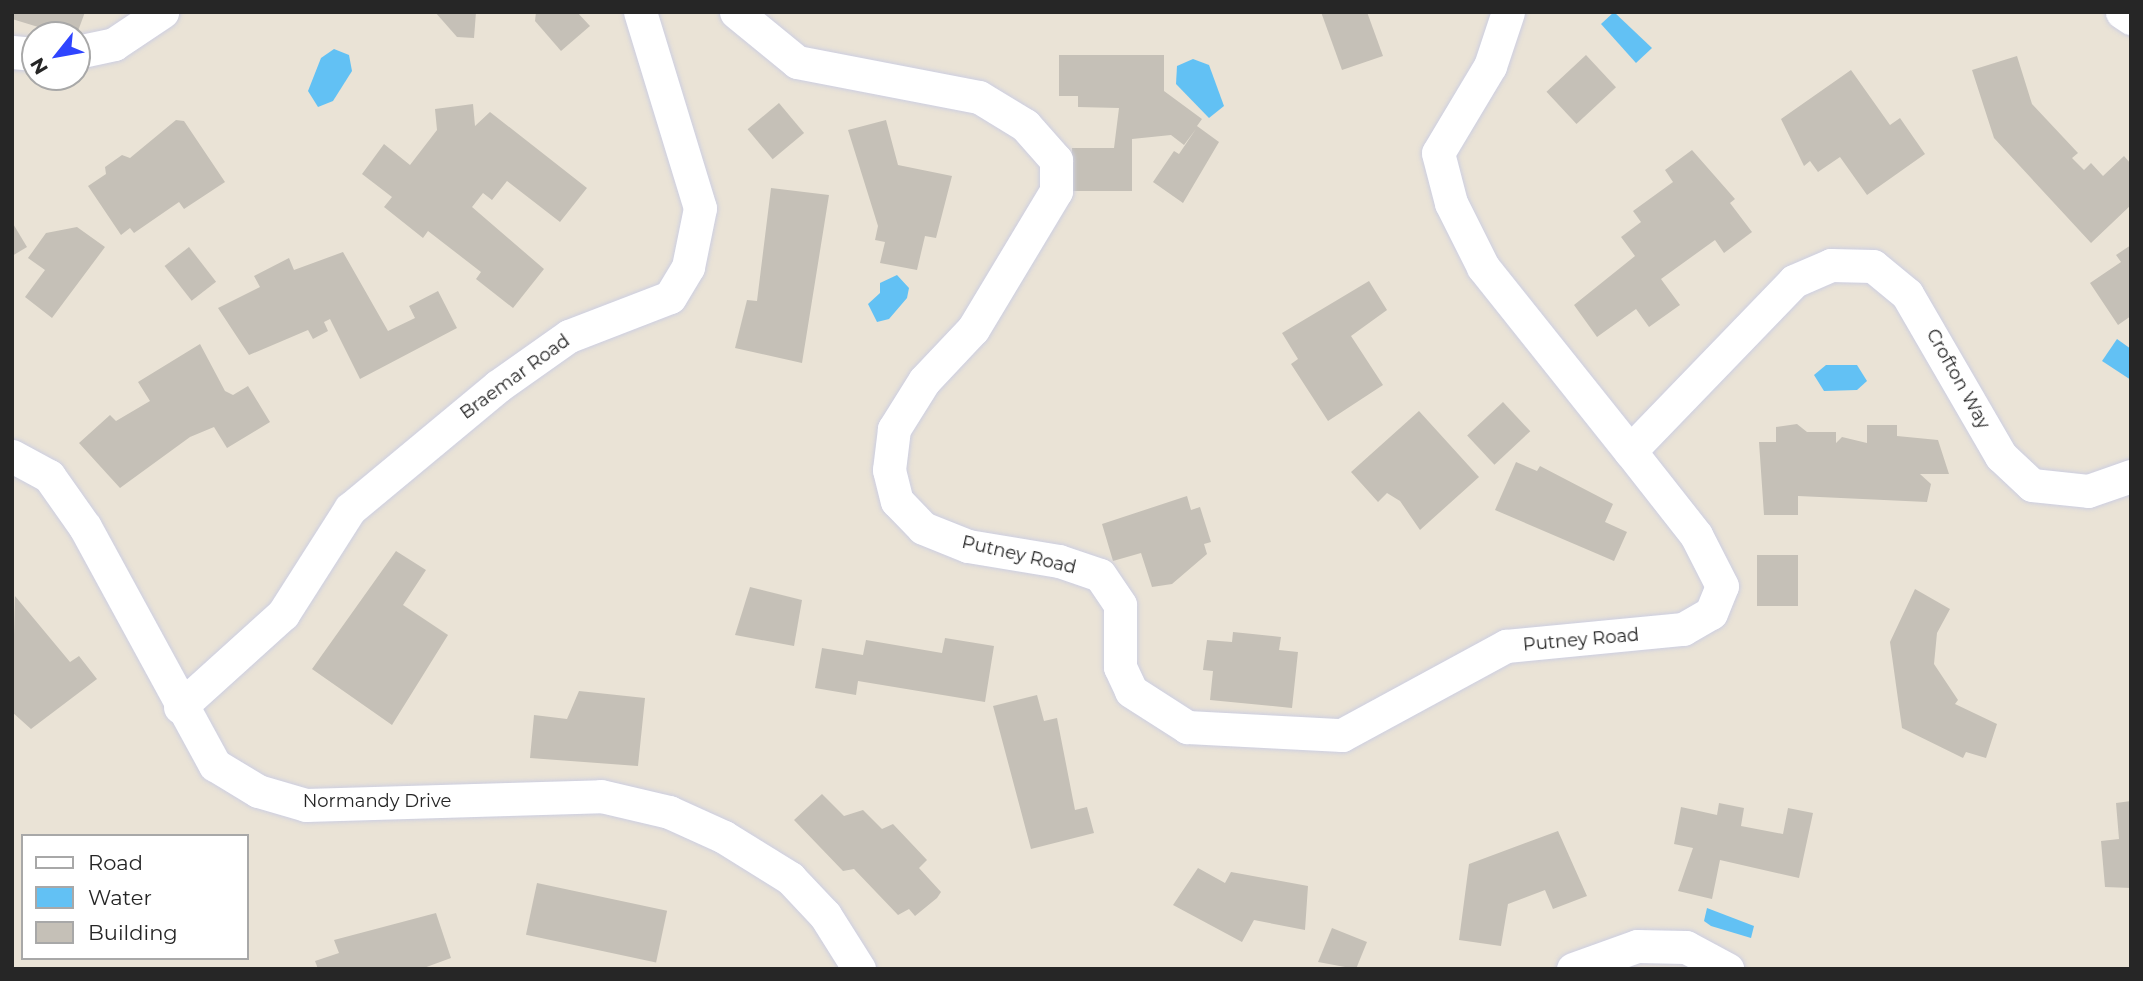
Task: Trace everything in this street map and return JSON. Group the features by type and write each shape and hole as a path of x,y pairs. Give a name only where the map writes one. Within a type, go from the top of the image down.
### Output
{"street":[{"path":"91,49 114,44 162,12"},
{"name":"Braemar Road","path":"180,707 283,614 350,509 569,336 670,297 688,267 700,208 640,12"},
{"name":"Putney Road","path":"736,12 797,62 979,97 1025,125 1056,160 1056,191 973,329 924,381 894,429 889,470 897,501 923,528 968,546 1059,561 1100,575 1120,605 1120,667 1131,691 1187,727 1342,735 1506,646 1683,629 1711,613 1722,586 1696,535 1637,444 1483,267 1451,203 1438,153 1490,66 1508,12"},
{"path":"2122,12 2131,18"},
{"name":"Crofton Way","path":"1637,444 1794,281 1831,265 1873,266 1907,294 2001,456 2032,485 2088,491 2131,476"},
{"name":"Normandy Drive","path":"12,456 49,476 85,527 180,707 215,765 258,791 306,805 601,796 669,812 724,836 790,878 825,915 859,969"},
{"path":"1573,969 1637,946 1686,947 1727,969"}],"water":[{"path":"1614,12 1652,48 1636,63 1601,24"},
{"path":"334,49 349,55 352,71 333,101 318,107 308,91 321,58"},
{"path":"1193,59 1209,65 1224,106 1209,118 1176,84 1177,66"},
{"path":"897,275 909,288 907,298 889,319 877,322 868,304 880,293 880,283"},
{"path":"2117,339 2131,349 2131,380 2102,361"},
{"path":"1826,365 1857,365 1867,381 1857,390 1824,391 1814,375"},
{"path":"1707,908 1754,926 1751,938 1711,926 1704,921"}],"building":[{"path":"12,12 85,12 82,21 21,22 12,19"},
{"path":"435,12 476,12 474,38 457,37"},
{"path":"536,12 577,12 590,26 561,51 535,21"},
{"path":"1321,12 1367,12 1383,56 1342,70"},
{"path":"1059,55 1164,55 1164,91 1202,119 1197,126 1219,142 1183,203 1153,182 1174,151 1179,154 1196,129 1184,145 1171,135 1132,139 1132,191 1072,191 1072,148 1114,148 1119,108 1078,107 1078,96 1059,96"},
{"path":"1586,55 1616,87 1577,124 1547,92"},
{"path":"2017,56 2032,104 2078,153 2072,158 2084,170 2091,163 2103,176 2124,156 2131,164 2131,205 2091,243 1994,138 1972,70"},
{"path":"1851,70 1890,125 1900,118 1925,154 1867,195 1840,157 1818,172 1810,161 1804,166 1781,119"},
{"path":"779,103 804,133 773,159 748,129"},
{"path":"473,104 475,126 490,112 587,188 560,222 507,181 492,200 483,193 472,207 544,269 513,308 476,279 481,272 428,231 423,238 384,207 392,197 362,174 384,144 410,165 437,130 435,109"},
{"path":"176,120 184,121 225,182 184,209 179,202 134,233 130,228 121,235 88,186 106,174 105,167 122,155 130,158"},
{"path":"886,120 898,165 952,176 936,238 925,236 917,270 880,263 885,242 875,240 878,226 848,130"},
{"path":"1692,150 1735,199 1730,203 1752,232 1724,253 1715,240 1661,279 1680,305 1649,327 1636,309 1597,337 1574,305 1635,256 1621,237 1641,222 1633,211 1673,182 1665,170"},
{"path":"771,188 829,195 802,363 735,348 747,300 757,301"},
{"path":"12,222 27,247 12,256"},
{"path":"77,227 105,247 52,318 25,297 45,270 28,258 46,233"},
{"path":"2131,245 2131,316 2118,325 2090,283 2121,262 2116,255"},
{"path":"189,247 216,282 192,301 165,266"},
{"path":"343,252 388,331 415,318 409,306 438,291 457,328 360,379 330,319 324,322 328,331 313,339 308,330 249,355 218,308 260,287 254,276 289,258 294,270"},
{"path":"1369,281 1387,310 1351,336 1383,385 1328,421 1291,364 1298,359 1282,333"},
{"path":"200,344 225,391 233,395 248,386 270,422 227,448 214,427 190,437 120,488 79,443 110,415 116,421 150,401 138,382"},
{"path":"1503,402 1530,431 1494,465 1467,435"},
{"path":"1419,411 1479,477 1420,530 1400,501 1387,493 1378,502 1351,472"},
{"path":"1797,424 1807,432 1836,432 1836,443 1842,437 1867,443 1867,425 1897,425 1897,436 1938,440 1949,474 1920,474 1931,484 1927,502 1798,496 1798,515 1764,515 1759,442 1776,442 1776,427"},
{"path":"1516,462 1537,471 1540,466 1613,504 1605,522 1627,532 1614,561 1495,510"},
{"path":"1187,496 1191,510 1200,507 1211,542 1204,544 1207,554 1172,584 1152,587 1141,553 1113,561 1102,524"},
{"path":"396,551 426,570 403,605 448,635 392,725 312,669"},
{"path":"1757,555 1798,555 1798,606 1757,606"},
{"path":"750,587 802,600 794,646 735,635"},
{"path":"1915,589 1950,609 1937,633 1934,664 1958,700 1955,704 1997,724 1986,758 1966,752 1963,758 1902,728 1890,642"},
{"path":"15,596 70,662 79,656 97,679 31,729 12,712"},
{"path":"1233,632 1281,637 1279,650 1298,652 1292,708 1210,700 1213,671 1203,670 1207,640 1232,642"},
{"path":"945,638 994,646 985,702 858,681 856,695 815,688 822,648 863,655 866,640 942,653"},
{"path":"579,691 645,698 638,766 530,758 534,715 567,719"},
{"path":"1037,695 1044,721 1057,718 1075,810 1087,807 1094,833 1031,849 993,706"},
{"path":"822,794 844,816 863,810 882,829 893,824 927,860 919,868 941,892 937,898 915,916 909,909 898,915 854,869 843,871 794,820"},
{"path":"2131,801 2131,888 2105,887 2101,841 2119,839 2116,803"},
{"path":"1719,803 1744,808 1741,826 1783,834 1788,808 1813,813 1799,878 1720,860 1712,899 1678,891 1693,848 1674,844 1681,807 1717,815"},
{"path":"1558,831 1587,896 1553,909 1545,890 1508,904 1501,946 1459,940 1469,864"},
{"path":"1198,868 1225,883 1231,872 1308,886 1305,930 1254,920 1242,942 1173,905"},
{"path":"537,883 667,911 656,962 526,935"},
{"path":"436,913 451,958 421,969 318,969 315,961 339,953 334,940"},
{"path":"1332,928 1367,942 1356,969 1318,962"}]}
